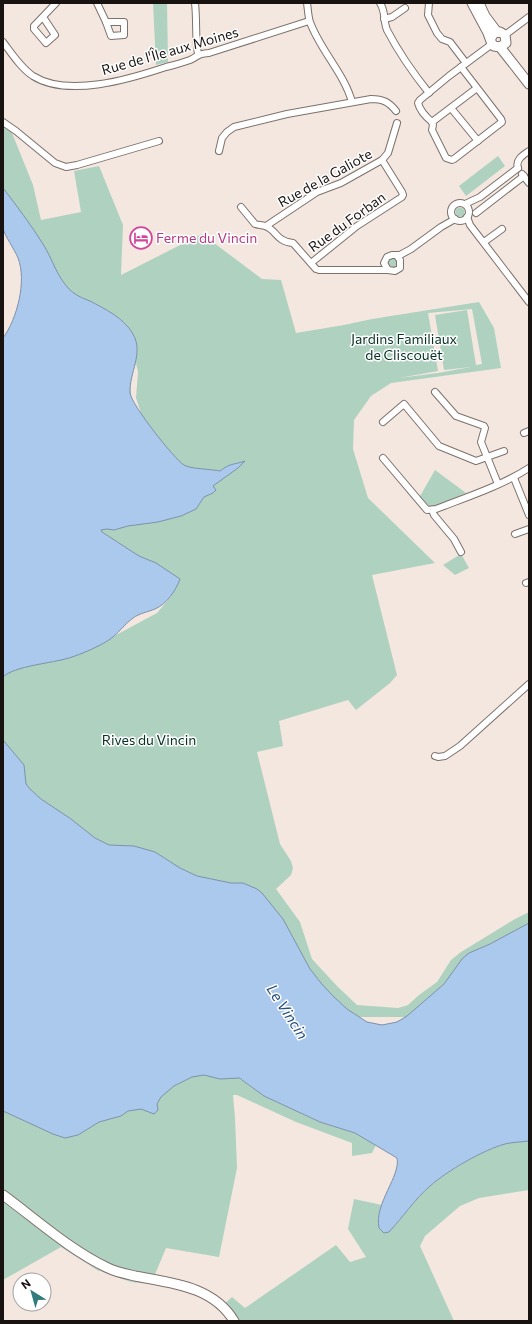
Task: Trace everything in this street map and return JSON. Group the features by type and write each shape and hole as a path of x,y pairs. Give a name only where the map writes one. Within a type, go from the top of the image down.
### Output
{"street":[{"path":"43,18 56,3"},
{"path":"97,3 106,22"},
{"path":"195,3 198,54"},
{"path":"307,3 309,20 320,42 348,89 352,102"},
{"path":"380,3 384,8 386,28 401,56 429,93"},
{"path":"429,3 428,15 437,33 442,39 450,42 463,65 477,88 502,122 452,160 446,158 432,130 434,125 427,119 418,105 420,100 463,65 529,17"},
{"path":"472,3 529,84"},
{"path":"479,3 499,40 529,74"},
{"path":"384,19 392,17 405,8"},
{"name":"Rue de l'Île aux Moines","path":"3,42 23,67 34,76 53,83 71,86 84,86 129,78 192,59 198,54 209,53 309,20"},
{"path":"432,122 477,88"},
{"path":"219,151 222,138 234,127 288,114 371,99 389,102 396,110"},
{"path":"451,108 478,141"},
{"path":"3,122 55,163 66,167 77,166 159,141"},
{"name":"Rue de la Galiote","path":"266,226 317,192 341,183 382,160 388,153 397,123"},
{"path":"529,151 519,159 517,166 529,183"},
{"name":"Rue du Forban","path":"311,263 356,226 402,197 402,192 382,160"},
{"path":"453,217 452,209 455,205 460,203 465,204 480,197 518,168"},
{"path":"476,213 524,176"},
{"path":"480,197 469,210 468,217 470,226 484,242 529,302"},
{"path":"465,204 469,210"},
{"path":"241,208 254,224 266,226 280,239 296,245 316,269 319,270 388,270 395,272 400,268 401,263 411,249"},
{"path":"372,270 381,267 387,257 392,255 397,256 411,249 453,217"},
{"path":"453,217 463,221 468,217"},
{"path":"484,242 502,229"},
{"path":"397,256 401,263"},
{"path":"384,264 388,270"},
{"path":"435,392 456,416 484,426 485,428 482,442 498,484"},
{"path":"383,422 404,404 439,446 476,461 488,458 504,451"},
{"path":"383,458 426,509 432,510 436,510 514,478 529,468"},
{"path":"514,478 529,515"},
{"path":"432,510 434,515 454,539 460,552"},
{"path":"515,534 529,529"},
{"path":"435,756 445,756 460,746 529,684"},
{"path":"3,1194 78,1252 96,1262 111,1270 192,1288 206,1294 216,1301 231,1315 234,1321"}],"green space":[{"path":"153,3 167,3 168,62 156,65"},
{"path":"3,127 12,133 33,185 41,220 81,212 74,171 99,166 123,225 121,275 202,234 262,279 281,280 296,333 479,302 494,328 501,368 391,383 371,396 354,420 353,449 368,498 435,563 372,575 397,675 390,683 356,710 348,700 279,721 283,746 257,752 280,844 291,861 293,868 291,875 276,889 300,922 312,959 357,1005 398,1008 408,1005 437,982 451,960 461,952 529,912 529,1074 482,1077 178,941 3,765 3,603 88,321 3,194","holes":["472,309 482,364 476,365 467,310 435,315 444,370 471,367 399,378 438,371 428,313","136,363 138,372 136,398 141,413 136,407 131,395 132,377","173,594 157,613 114,636 132,618 160,606","358,1017 405,1017 394,1023 388,1024 375,1024"]},
{"path":"498,156 505,166 466,196 459,186"},
{"path":"460,207 465,212 460,217 455,212"},
{"path":"392,258 397,263 392,268 387,263"},
{"path":"435,470 466,493 432,508 419,498"},
{"path":"461,554 469,568 455,575 443,565"},
{"path":"3,962 229,1052 242,1080 264,1096 320,1122 355,1133 376,1145 372,1153 352,1156 352,1143 296,1122 237,1095 233,1095 237,1168 219,1257 166,1248 151,1284 131,1282 97,1270 61,1247 17,1272 12,1272 12,1275 3,1280"},
{"path":"529,1141 529,1190 479,1198 460,1206 425,1236 420,1246 454,1321 230,1321 220,1308 232,1297 245,1308 336,1245 350,1262 366,1257 348,1229 354,1199 382,1205 379,1215 395,1226 430,1186 455,1168 496,1147 508,1143"}],"water":[{"path":"3,188 38,237 58,273 69,289 79,296 114,314 125,323 133,334 136,341 137,356 130,386 130,393 137,408 171,453 184,465 220,471 229,465 245,461 238,468 213,486 216,490 204,497 196,509 181,516 158,522 128,526 114,530 101,530 139,556 156,563 180,579 176,588 163,604 155,609 136,616 113,637 92,649 62,660 16,670 3,677 3,338 13,321 19,300 21,288 21,267 15,251 5,235 3,228"},
{"name":"Le Vincin","path":"3,740 24,765 26,784 30,789 41,799 71,819 95,838 109,845 134,846 155,852 180,868 197,876 231,883 243,883 257,889 283,919 310,969 321,983 347,1009 367,1022 382,1025 397,1022 407,1016 444,984 462,959 469,953 490,944 529,923 529,1141 508,1143 496,1147 455,1168 430,1186 389,1232 384,1233 379,1228 380,1209 395,1173 397,1158 355,1133 320,1122 264,1096 240,1078 220,1079 204,1075 192,1077 174,1086 161,1097 157,1104 158,1110 154,1114 141,1109 128,1111 121,1116 99,1122 78,1135 65,1138 3,1111"}],"place":[{"name":"Ferme du Vincin","path":"141,238"}],"park label":[{"name":"Jardins Familiaux de Cliscouët","path":"404,348"},
{"name":"Rives du Vincin","path":"149,740"}]}
